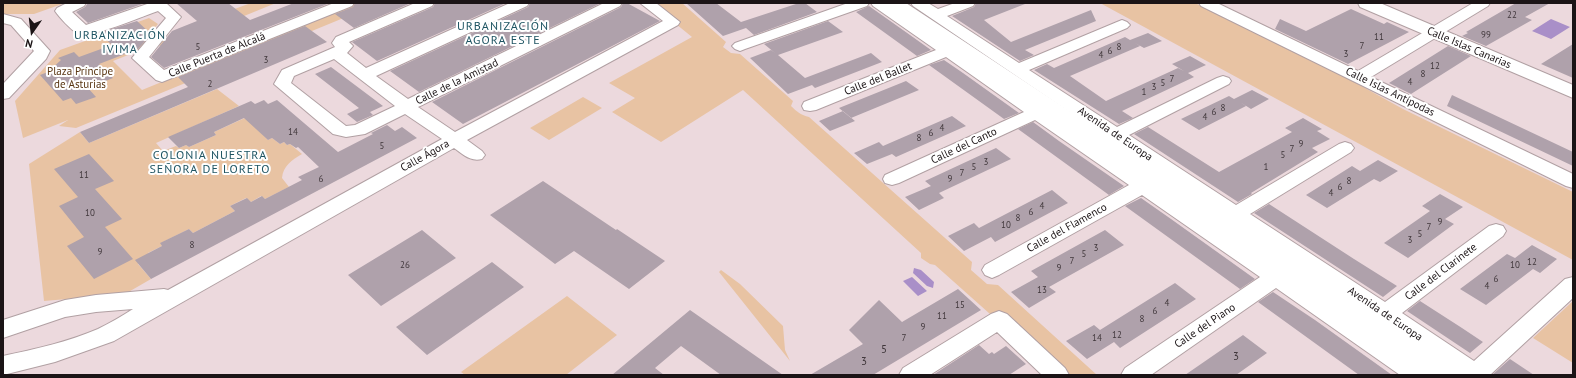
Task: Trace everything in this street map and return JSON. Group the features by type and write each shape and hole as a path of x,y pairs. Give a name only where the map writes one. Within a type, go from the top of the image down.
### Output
{"street":[{"path":"78,3 62,11 82,30 91,30 160,6 180,3"},
{"name":"Calle Puerta de Alcalá","path":"160,6 174,17 140,58 162,77 347,3"},
{"path":"427,3 342,40 340,43 345,46 335,52 407,107 476,155"},
{"path":"364,75 522,3"},
{"name":"Calle de la Amistad","path":"335,52 288,72 282,84 339,130 346,132 359,130 615,3"},
{"name":"Calle Ágora","path":"3,366 71,349 106,335 454,140 673,22 647,3"},
{"path":"740,46 862,3"},
{"name":"Avenida de Europa","path":"878,3 908,11 936,15 981,44 1091,143 1141,177 1203,227 1418,375"},
{"path":"936,15 968,3"},
{"name":"Calle Islas Antípodas","path":"1206,3 1573,182"},
{"name":"Calle Islas Canarias","path":"1366,3 1573,92"},
{"path":"1359,77 1483,3"},
{"name":"Avenida de Europa","path":"908,11 982,74 1115,135 1174,173 1304,278 1447,375"},
{"path":"3,18 8,18 16,22 42,51 40,56 3,94"},
{"path":"1013,74 1122,25"},
{"name":"Avenida de Europa","path":"948,44 981,44"},
{"name":"Avenida de Europa","path":"948,44 1013,74"},
{"name":"Calle del Ballet","path":"810,106 948,44"},
{"name":"Avenida de Europa","path":"982,74 1013,74"},
{"path":"1115,135 1223,81"},
{"name":"Calle del Canto","path":"892,179 1049,106"},
{"path":"1236,224 1345,148"},
{"name":"Avenida de Europa","path":"1141,177 1174,173"},
{"name":"Avenida de Europa","path":"1141,177 1293,253 1476,374"},
{"name":"Calle del Flamenco","path":"992,270 1141,177"},
{"name":"Avenida de Europa","path":"1203,227 1236,224"},
{"name":"Calle del Clarinete","path":"1385,314 1496,231"},
{"path":"1293,253 1304,278"},
{"name":"Calle del Piano","path":"1133,375 1276,277"},
{"path":"1476,374 1573,284"},
{"name":"Calle Ágora","path":"3,329 73,307 106,302 144,301 179,294"},
{"name":"Calle Ágora","path":"106,302 121,305 127,309 126,315 121,322 106,335"},
{"name":"Avenida de Europa","path":"1354,312 1368,341"},
{"path":"911,375 998,320 1057,375"}],"green space":[{"path":"3,3 65,3 34,14 3,14"},
{"path":"251,3 276,3 163,49 159,45 163,40 171,40 207,19"},
{"name":"Plaza Príncipe de Asturias","path":"355,3 380,3 76,128 59,126 68,120 23,138 15,101 60,50 149,18 158,24 153,30 159,30 138,51 113,61 142,90"},
{"path":"654,3 682,3 726,42 723,47 731,53 740,54 793,101 791,106 795,110 809,117 972,262 971,270 987,284 998,285 1097,375 1067,375 997,312 990,314 935,265 930,264 921,258 921,253 743,90 661,142 612,112 635,98 609,83 692,37"},
{"path":"1100,3 1195,3 1345,77 1403,109 1573,192 1573,260"},
{"path":"217,89 239,106 156,143 163,151 176,146 179,148 186,145 189,147 216,135 214,132 247,117 268,140 272,138 280,144 284,142 287,145 290,144 302,154 292,161 284,170 282,178 289,187 265,199 261,196 251,202 246,198 230,206 235,211 193,233 189,229 161,243 162,246 148,253 151,257 138,264 151,279 125,294 44,301 29,164 80,132 89,143"},
{"path":"583,97 602,108 549,140 530,128"},
{"path":"721,270 740,284 783,326 785,350 790,361 719,272"},
{"path":"567,296 617,335 566,375 465,375 461,372"},
{"path":"1573,301 1573,363 1533,338"}],"shaded area":[{"path":"1551,19 1570,27 1551,39 1532,31"},
{"path":"914,268 921,270 934,282 933,288 927,286 913,273"},
{"path":"912,277 927,291 918,296 903,281"}],"building":[{"path":"88,3 145,3 88,23 76,12 85,7"},
{"path":"176,3 228,3 250,20 294,3 330,3 164,68 151,57 172,31 197,21"},
{"path":"355,3 411,3 354,28 335,14 353,7"},
{"path":"435,3 506,3 377,61 352,42 433,7"},
{"path":"530,3 601,3 419,92 390,71 528,7"},
{"path":"623,3 627,3 660,21 463,124 432,102 621,7"},
{"path":"686,3 716,3 741,22 799,3 805,3 817,12 754,35 746,28 723,36"},
{"path":"976,3 1025,3 984,20 1011,42 1091,10 1096,21 1025,50 1034,55 1020,61 952,16 974,7"},
{"path":"1516,3 1550,3 1525,17 1532,20 1486,46 1462,36 1468,33 1466,32"},
{"path":"869,6 931,50 917,56 856,12"},
{"path":"1351,9 1384,24 1387,22 1409,32 1348,64 1275,29 1280,19 1306,31"},
{"path":"137,21 151,34 138,49 99,64 113,78 88,88 96,97 76,104 71,98 63,101 40,75 48,72 61,60 58,58 74,52 79,57 112,45 99,33"},
{"path":"828,21 843,32 778,55 805,78 871,53 882,62 815,88 812,85 788,94 750,58 771,50 775,53 764,44"},
{"path":"305,26 327,42 89,143 80,132 188,87 178,77"},
{"path":"1148,33 1162,41 1144,48 1135,43 1140,46 1070,76 1106,101 1178,68 1184,71 1172,64 1190,56 1206,65 1188,73 1194,77 1122,111 1133,118 1119,124 1034,70 1047,64 1054,68 1125,37 1130,40"},
{"path":"1573,44 1573,78 1541,64"},
{"path":"1448,46 1471,56 1411,94 1389,83"},
{"path":"944,60 1019,113 1004,119 929,65"},
{"path":"331,67 383,106 370,112 373,115 357,122 347,114 359,108 315,74"},
{"path":"906,81 919,90 851,118 839,108"},
{"path":"1252,90 1269,99 1251,109 1240,102 1246,106 1199,130 1181,119 1229,96 1234,99"},
{"path":"1452,95 1573,152 1573,166 1447,106"},
{"path":"264,100 268,104 277,100 338,152 387,125 395,131 402,127 417,138 151,279 135,260 162,246 160,243 189,229 193,233 235,211 230,206 247,198 251,202 262,196 265,199 302,180 298,177 319,167 298,147 296,148 290,144 287,145 284,142 280,144 272,138 268,140 244,118 214,132 216,135 189,147 186,145 179,148 168,137 251,101 255,104"},
{"path":"843,111 855,121 830,131 819,121"},
{"path":"952,116 966,126 896,157 892,154 867,164 854,153 879,142 883,146"},
{"path":"1303,118 1322,129 1317,131 1330,139 1312,148 1318,152 1238,202 1134,134 1148,127 1219,172 1292,132 1285,128"},
{"path":"1033,122 1124,186 1109,195 1018,129"},
{"path":"996,148 1011,159 939,193 944,198 919,210 905,197 931,186 925,181"},
{"path":"89,154 114,181 95,189 122,219 105,227 133,259 94,279 67,246 84,237 59,206 78,197 54,169"},
{"path":"1378,160 1398,171 1380,182 1374,179 1327,208 1306,195 1352,166 1360,171"},
{"path":"543,181 665,261 629,289 574,251 555,264 490,215"},
{"path":"1052,190 1068,203 995,242 991,237 964,251 948,236 974,223 979,228"},
{"path":"1440,194 1463,207 1445,219 1454,224 1408,258 1384,243 1430,211 1422,206"},
{"path":"1141,198 1255,279 1240,289 1125,206"},
{"path":"1269,204 1397,286 1383,297 1254,213"},
{"path":"422,230 456,258 381,306 348,275"},
{"path":"1105,230 1124,245 1049,287 1056,292 1029,308 1011,292 1038,277 1031,271"},
{"path":"1532,245 1557,259 1540,273 1533,269 1486,305 1460,289 1507,254 1515,258"},
{"path":"492,262 524,287 427,355 396,327"},
{"path":"1175,283 1196,299 1120,348 1114,342 1087,359 1066,341 1094,325 1100,330"},
{"path":"958,289 981,310 873,375 810,375 863,344 849,330 879,300 902,322"},
{"path":"1273,292 1392,375 1359,375 1258,302"},
{"path":"1420,301 1483,342 1470,353 1407,311"},
{"path":"690,310 783,375 721,375 681,346 655,368 664,375 612,375"},
{"path":"1243,335 1267,353 1236,375 1185,375"},
{"path":"979,345 989,354 992,352 994,354 1006,346 1026,364 1009,375 933,375"},
{"path":"1510,359 1534,375 1492,375"}],"district":[{"name":"URBANIZACIÓN AGORA ESTE","path":"503,34"},
{"name":"URBANIZACIÓN IVIMA","path":"120,43"},
{"name":"COLONIA NUESTRA SEÑORA DE LORETO","path":"210,163"}]}
